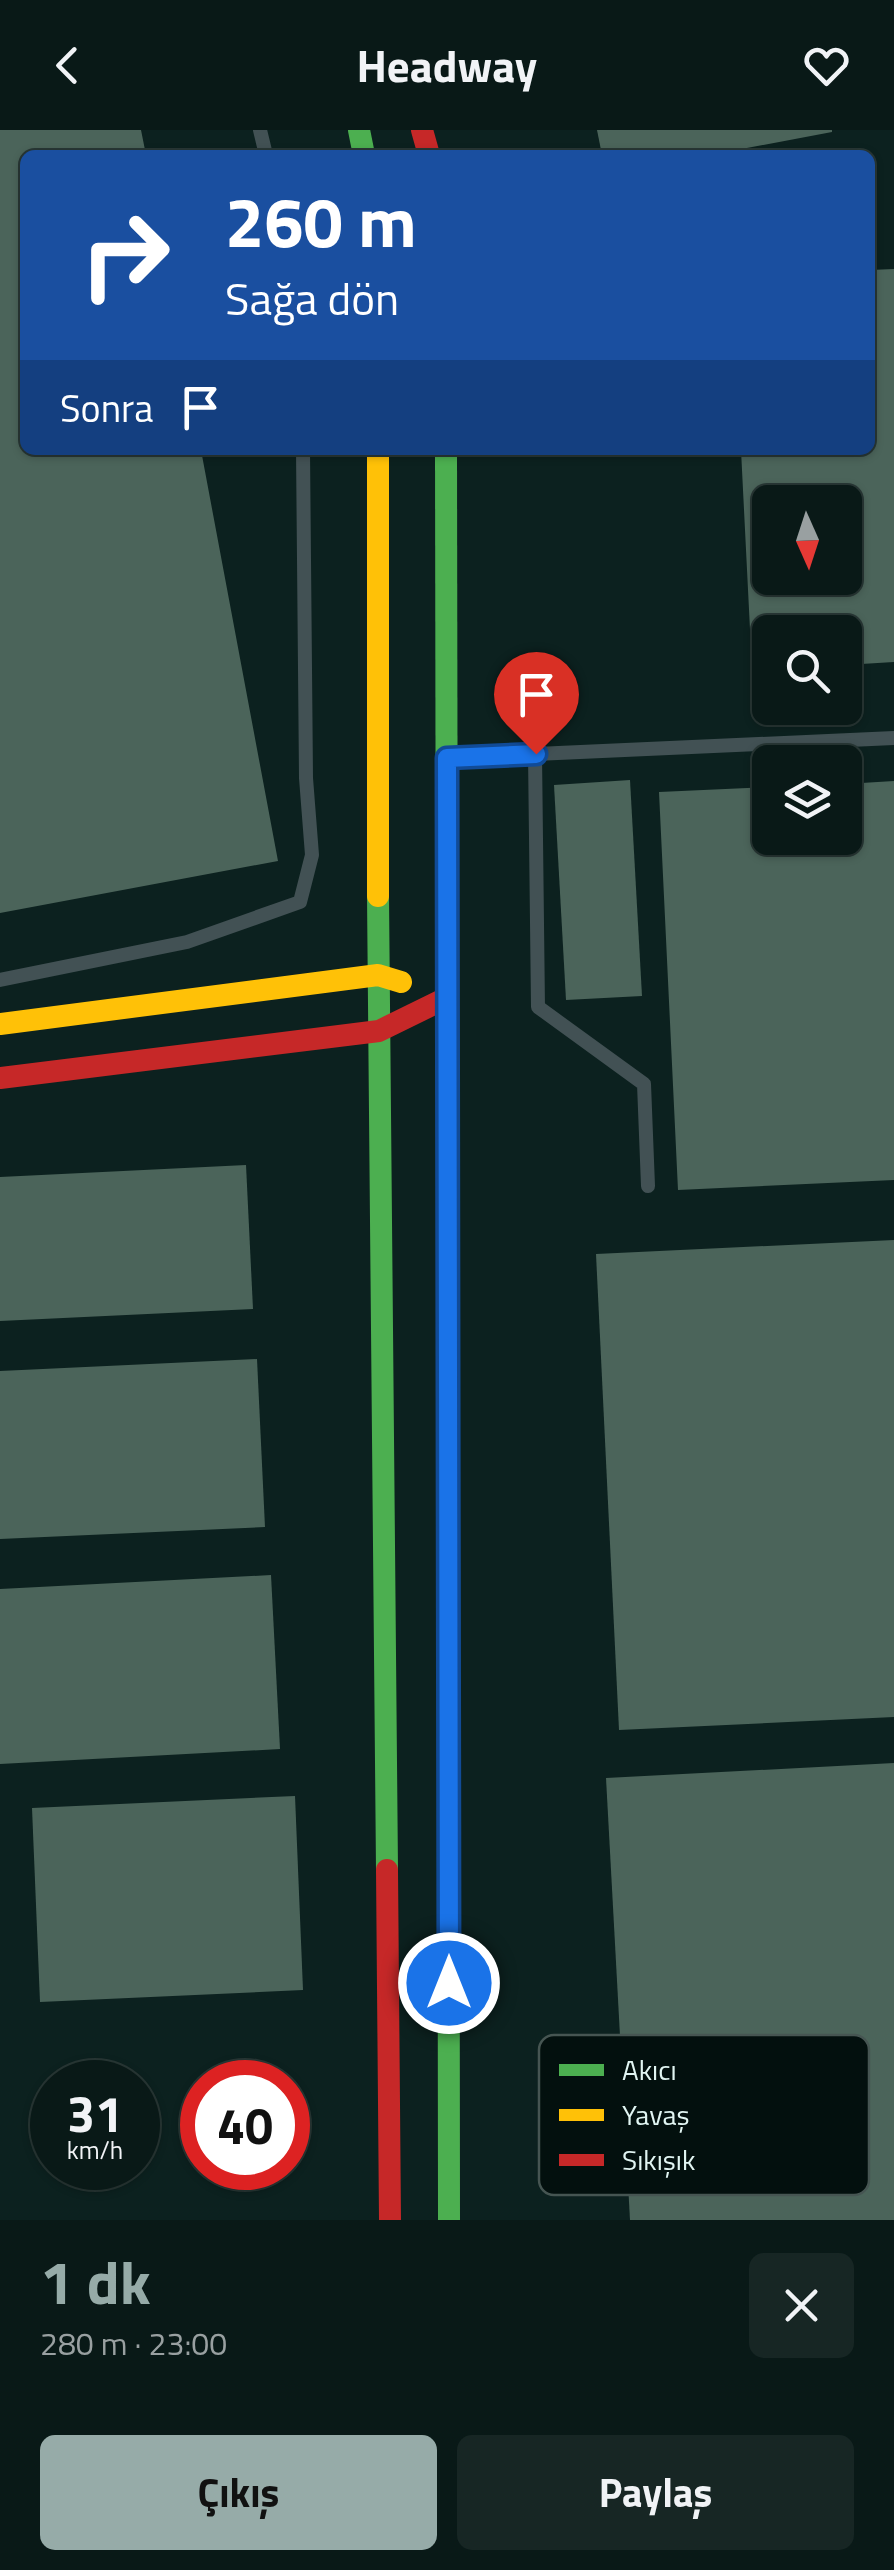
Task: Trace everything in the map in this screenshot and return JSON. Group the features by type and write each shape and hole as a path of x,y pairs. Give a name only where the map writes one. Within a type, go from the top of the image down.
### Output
{"street":[{"path":"378,455 378,975 390,2220"},
{"path":"446,455 449,2220"},
{"path":"0,1024 378,975 448,996"},
{"path":"0,1078 379,1032 448,996"}],"lane":[{"path":"0,980 187,942 300,902 312,855 306,778 303,455"},
{"path":"447,758 894,738"},
{"path":"536,754 538,1006 644,1084 648,1186"}],"building":[{"path":"0,130 141,130 145,150 20,150 20,455 202,455 278,861 0,913"},
{"path":"597,130 832,130 737,150 601,150"},
{"path":"894,269 894,662 862,664 862,615 752,615 752,669 741,455 875,455 875,270"},
{"path":"630,780 642,996 566,1000 554,785"},
{"path":"894,781 894,1180 678,1190 659,792 752,788 752,855 862,855 862,783"},
{"path":"246,1165 253,1309 0,1321 0,1177"},
{"path":"894,1240 894,1717 619,1730 596,1254"},
{"path":"257,1359 265,1527 0,1539 0,1371"},
{"path":"271,1575 280,1749 0,1764 0,1589"},
{"path":"894,1763 894,2220 630,2220 629,2195 869,2195 869,2035 620,2035 606,1778"},
{"path":"295,1796 303,1990 40,2002 32,1808"}],"traffic: fast":[{"path":"359,130 363,150"},
{"path":"446,455 447,1050"},
{"path":"378,896 387,1870"},
{"path":"448,1375 449,2220"}],"traffic: slow":[{"path":"378,455 378,896"},
{"path":"0,1024 378,975 401,982"}],"traffic: jam":[{"path":"422,130 428,150"},
{"path":"0,1078 379,1031 448,997"},
{"path":"447,1050 448,1375"},
{"path":"387,1870 390,2220"}],"route":[{"path":"449,1983 447,758 536,754"}]}
